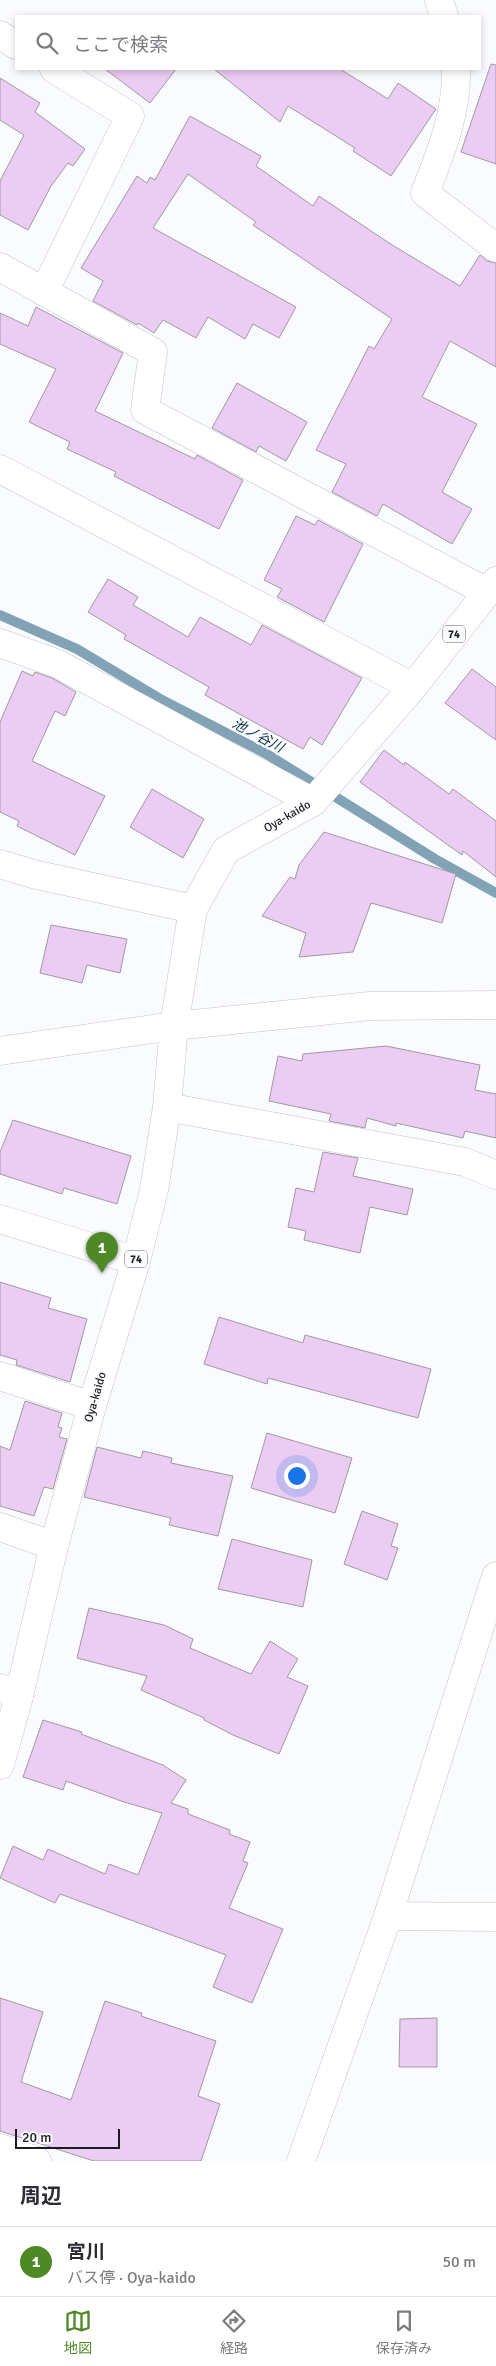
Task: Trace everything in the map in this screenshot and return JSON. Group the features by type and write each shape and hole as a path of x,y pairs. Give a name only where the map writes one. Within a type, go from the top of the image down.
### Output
{"street":[{"path":"440,0 444,15"},
{"path":"0,35 15,44"},
{"path":"44,292 130,116 56,70"},
{"path":"456,70 457,92 450,124 425,193 496,248"},
{"path":"0,267 153,352 145,410 492,586"},
{"path":"0,469 413,687"},
{"name":"Oya-kaido","path":"0,1765 10,1692 54,1546 92,1406 136,1261 154,1190 167,1107 174,1026 193,909 226,850 314,801 413,687 492,586"},
{"path":"0,643 58,664 314,801"},
{"path":"0,864 33,874 193,909"},
{"path":"0,1051 174,1026 370,1006 496,1005"},
{"path":"167,1107 465,1162 496,1175"},
{"path":"0,1219 136,1261"},
{"path":"0,1376 92,1406"},
{"path":"0,1527 54,1546"},
{"path":"301,2161 388,1916 496,1576"},
{"path":"388,1916 496,1917"},
{"path":"0,2148 37,2161"}],"building":[{"path":"491,64 496,65 496,164 461,152"},
{"path":"106,70 175,70 150,103"},
{"path":"215,70 342,70 388,99 398,83 436,109 391,176 353,151 355,148 288,106 280,122"},
{"path":"0,78 40,103 35,112 85,149 73,166 68,163 51,186 28,230 0,215 0,181 24,135 0,120"},
{"path":"190,116 261,156 256,166 313,206 319,196 389,243 460,286 480,255 487,261 496,263 496,367 450,341 422,397 477,424 442,492 472,509 452,544 383,504 377,516 332,492 346,464 316,450 369,346 374,349 392,319 253,225 256,222 188,174 153,228 296,307 279,338 253,324 245,339 208,317 196,338 163,320 154,333 93,301 103,281 81,268 137,176 147,183 150,177 155,180"},
{"path":"36,307 123,353 95,411 195,459 197,455 243,480 219,529 114,476 116,472 67,449 70,442 29,422 56,369 0,344 0,313 28,326"},
{"path":"237,383 307,422 286,461 259,446 256,452 212,428"},
{"path":"296,516 315,525 318,520 363,544 324,622 277,597 282,589 264,580"},
{"path":"108,579 138,597 133,605 188,637 200,617 251,645 262,625 362,678 322,745 310,737 303,749 205,695 209,687 124,639 126,635 88,612"},
{"path":"472,669 496,687 496,740 445,703"},
{"path":"22,671 33,676 35,672 52,678 76,692 65,716 55,711 32,761 105,796 75,855 17,826 19,821 0,812 0,722"},
{"path":"384,750 404,765 405,762 449,794 453,789 496,821 496,877 463,851 462,855 360,782"},
{"path":"152,789 204,819 183,858 130,827"},
{"path":"324,832 456,874 442,923 371,903 353,952 299,957 306,933 262,916 290,877 295,879 299,865"},
{"path":"51,925 127,939 120,973 87,965 82,983 40,973"},
{"path":"386,1046 480,1065 475,1090 496,1094 496,1138 465,1131 463,1138 396,1123 396,1126 367,1118 365,1128 329,1121 331,1114 269,1101 278,1056 302,1061 303,1054"},
{"path":"13,1120 131,1156 117,1204 64,1188 62,1194 0,1174 0,1152"},
{"path":"323,1152 358,1158 353,1176 413,1189 407,1215 370,1207 360,1253 304,1240 306,1231 288,1227 296,1188 314,1192"},
{"path":"0,1282 51,1298 48,1308 87,1319 70,1382 16,1365 17,1360 0,1355"},
{"path":"219,1317 303,1343 305,1335 431,1369 418,1418 268,1378 267,1384 204,1364"},
{"path":"25,1401 62,1413 58,1427 62,1428 59,1437 67,1439 53,1489 44,1487 34,1516 0,1506 0,1446 10,1450"},
{"path":"267,1433 352,1458 335,1513 251,1488"},
{"path":"97,1447 141,1458 143,1451 172,1458 171,1463 233,1476 218,1536 169,1525 171,1518 84,1497"},
{"path":"362,1511 398,1524 391,1546 398,1548 387,1580 344,1564"},
{"path":"232,1539 312,1560 303,1607 218,1589"},
{"path":"89,1608 164,1625 193,1639 190,1648 251,1674 270,1641 298,1659 287,1677 308,1686 279,1754 233,1735 204,1720 204,1718 141,1690 147,1676 77,1658"},
{"path":"43,1720 82,1732 81,1734 163,1765 186,1780 171,1803 188,1809 188,1814 230,1830 229,1834 250,1842 243,1861 248,1863 229,1908 283,1929 252,2003 213,1987 226,1955 60,1894 55,1903 0,1878 13,1846 43,1860 48,1849 105,1874 109,1864 138,1875 162,1813 124,1802 66,1781 63,1790 23,1777"},
{"path":"0,1998 43,2012 21,2082 71,2100 105,2001 142,2013 141,2016 216,2041 198,2096 220,2104 201,2161 94,2161 0,2131"},
{"path":"437,2018 437,2067 399,2067 400,2019"}],"waterway":[{"name":"池ノ谷川","path":"0,615 77,649 162,700 265,753 435,859 496,893"}],"place":[{"name":"宮川","path":"102,1273"}]}
